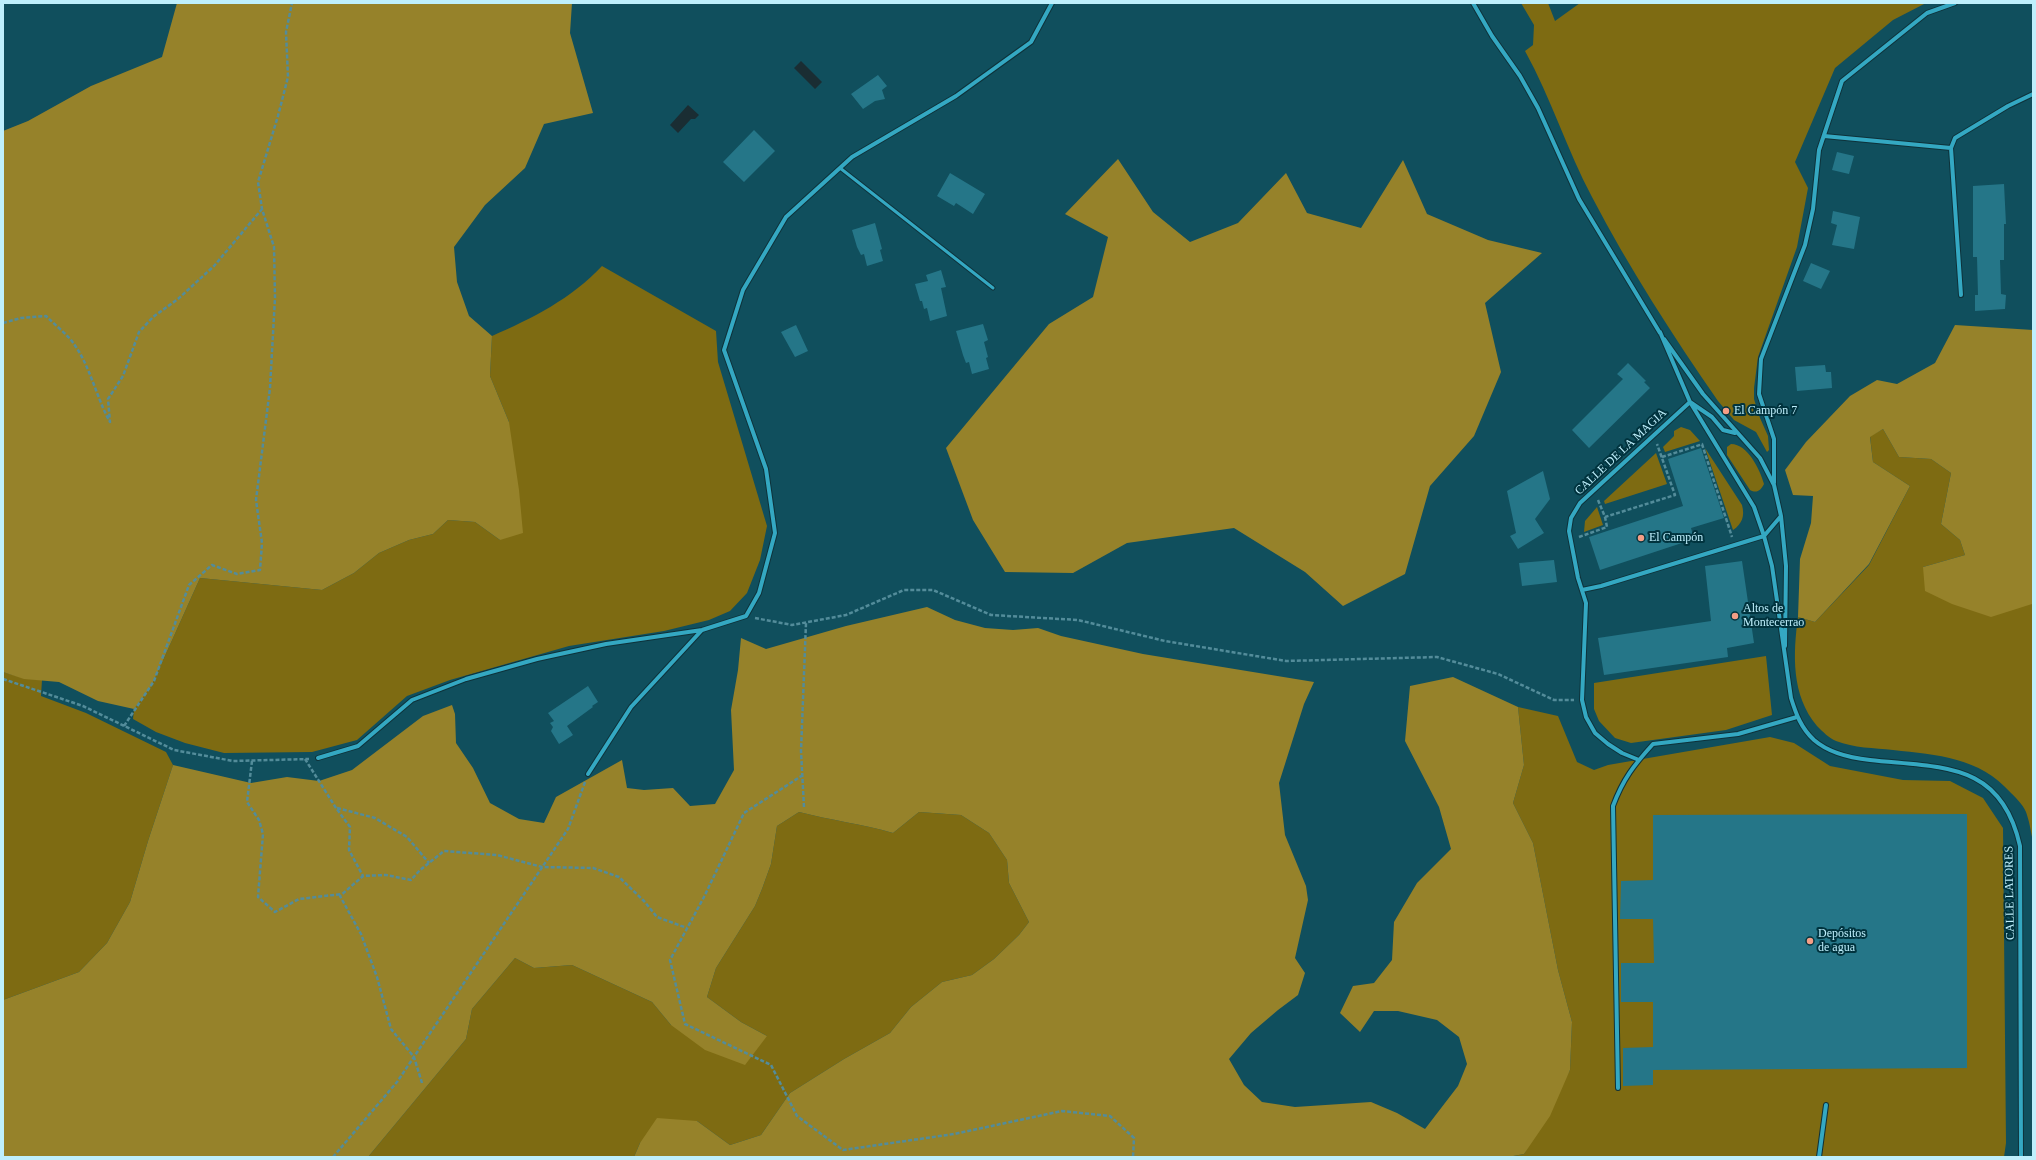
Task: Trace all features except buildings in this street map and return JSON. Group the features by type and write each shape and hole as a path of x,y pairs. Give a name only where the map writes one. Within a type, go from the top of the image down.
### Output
{"street":[{"path":"318,758 358,746 412,700 466,680 536,659 606,644 702,630 746,616 759,593 775,534 766,469 724,350 743,290 786,217 852,157 956,96 1031,42 1052,3"},
{"path":"1473,3 1492,36 1528,89 1541,114 1579,199 1660,332 1703,394 1735,433 1760,458 1774,485"},
{"path":"1786,662 1786,566 1781,516 1774,485 1774,439 1759,394 1761,359 1805,245 1813,209 1819,150 1842,82 1927,13 1955,3"},
{"path":"1961,295 1951,148 1955,138 2008,106 2033,94"},
{"path":"1824,136 1951,148"},
{"path":"1660,332 1690,402 1754,507 1772,566 1786,662"},
{"path":"1690,402 1712,417 1723,430 1735,433"},
{"name":"CALLE DE LA MAGIA","path":"1639,760 1622,753 1596,733 1586,717 1582,700 1586,603 1569,531 1571,518 1580,503 1690,402"},
{"path":"1582,590 1601,586 1764,536 1781,516"},
{"path":"588,774 631,707 702,630"},
{"name":"CALLE LATORES","path":"1786,662 1791,698 1796,717 1815,741 1828,749 1858,759 1948,769 1965,774 1980,780 1996,794 2008,810 2016,829 2020,846 2021,1157"},
{"path":"1618,1088 1613,806 1629,772 1653,744 1738,734 1796,717"},
{"path":"1819,1157 1826,1105"}],"lane":[{"path":"840,168 993,288"}],"path":[{"path":"124,726 154,681 189,585 212,565 237,574 260,570 262,543 256,500 270,388 275,298 274,247 262,210 258,182 278,116 288,76 286,32 292,3"},
{"path":"3,323 21,318 46,316 74,343 88,370 102,408 110,422 108,399 123,376 139,332 152,317 178,299 214,266 262,210"},
{"path":"1605,517 1675,495 1662,457 1702,444 1730,531"},
{"path":"1570,540 1607,527 1605,517 1594,490"},
{"path":"746,616 792,625 846,615 904,590 933,590 990,615 1078,620 1165,641 1286,662 1436,657 1498,674 1554,700 1582,700"},
{"path":"804,807 801,751 806,623"},
{"path":"3,679 83,706 174,750 233,761 318,758"},
{"path":"305,759 350,827 348,850 363,876"},
{"path":"252,761 247,802 260,820 263,834 258,897 275,912 299,899 342,894 363,876 386,875 411,880 444,851 497,855 542,867 593,868 619,876 644,900 657,917 687,928"},
{"path":"333,1157 397,1082 568,829 588,774"},
{"path":"803,774 744,813 670,960 685,1024 771,1065 797,1116 843,1150 954,1134 1062,1111 1110,1116 1134,1138 1133,1157"},
{"path":"336,808 375,818 407,837 429,863"},
{"path":"342,894 340,896 361,934 377,977 391,1028 414,1057 422,1084"}],"shaded area":[{"path":"177,3 572,3 570,33 593,113 544,124 525,168 485,205 454,247 457,282 469,316 492,336 490,376 509,422 519,490 523,533 500,540 475,522 448,520 433,534 409,540 379,553 354,573 322,590 200,578 151,687 134,709 98,701 59,682 24,679 3,672 3,131 28,121 91,86 162,57"},
{"path":"1521,3 1548,3 1555,21 1580,3 1926,3 1893,20 1835,68 1795,162 1808,188 1797,247 1758,357 1754,388 1754,399 1768,436 1769,450 1767,452 1756,432 1734,420 1718,401 1652,301 1606,223 1583,179 1543,87 1525,51 1533,45 1534,25"},
{"path":"1118,159 1153,212 1190,242 1238,223 1286,173 1307,213 1361,228 1403,160 1427,214 1488,240 1542,253 1485,303 1501,372 1474,436 1430,486 1405,574 1343,606 1305,572 1234,528 1127,543 1073,573 1005,572 973,520 946,448 1049,324 1093,297 1108,237 1065,214"},
{"path":"602,266 716,331 718,362 767,526 760,560 747,593 730,611 709,620 664,631 569,646 450,680 407,696 357,740 312,752 224,753 185,743 156,732 133,719 134,709 151,687 200,578 322,590 354,573 379,553 409,540 433,534 448,520 475,522 500,540 509,422 490,376 492,336 551,307 578,288"},
{"path":"1955,325 2033,330 2032,604 1991,617 1952,604 1925,591 1923,567 1965,555 1960,540 1941,524 1951,473 1931,459 1899,457 1883,429 1870,437 1873,462 1910,486 1869,564 1815,622 1798,617 1800,559 1811,523 1813,496 1793,495 1785,470 1806,442 1850,396 1877,380 1897,384 1935,363"},
{"path":"1681,427 1690,430 1700,441 1665,452 1663,447 1674,436 1674,431"},
{"path":"1883,429 1899,457 1931,459 1951,473 1941,524 1960,540 1965,555 1923,567 2032,604 2033,600 2033,842 2028,818 2023,806 1999,781 1985,772 1971,765 1942,756 1857,746 1836,741 1828,737 1817,726 1802,701 1798,688 1795,660 1798,617 1815,622 1869,565 1910,486 1873,462 1870,436"},
{"path":"1731,444 1743,448 1756,465 1764,484 1758,491 1755,492 1750,490 1727,455 1727,447"},
{"path":"1705,448 1742,505 1742,519 1739,525 1733,530"},
{"path":"1656,453 1667,484 1605,504 1604,501"},
{"path":"1597,507 1603,525 1584,532 1585,521"},
{"path":"927,607 955,620 985,628 1013,630 1038,628 1061,636 1143,654 1314,682 1304,704 1279,783 1285,835 1306,886 1308,900 1295,958 1305,973 1298,995 1251,1033 1229,1059 1244,1085 1262,1102 1295,1107 1371,1102 1397,1113 1425,1129 1458,1086 1467,1064 1459,1037 1437,1020 1398,1011 1374,1011 1360,1032 1340,1013 1353,986 1374,983 1392,960 1394,922 1417,883 1451,849 1439,807 1405,741 1410,686 1453,677 1518,707 1524,765 1513,803 1533,843 1558,970 1572,1022 1570,1070 1550,1116 1524,1154 1508,1157 634,1157 640,1143 657,1118 697,1121 730,1145 761,1135 790,1093 844,1059 890,1033 911,1007 942,982 972,975 994,959 1019,935 1029,922 1009,883 1007,860 989,833 961,815 919,812 893,833 799,812 777,826 771,864 762,889 755,906 716,968 707,997 741,1022 767,1036 745,1065 705,1050 671,1025 652,1002 572,965 534,968 515,958 472,1009 466,1039 368,1157 3,1157 3,1000 79,972 107,943 130,902 173,765 251,783 287,777 319,781 352,770 423,716 452,705 455,714 456,743 473,768 490,803 519,819 544,823 556,797 622,760 627,788 644,790 673,788 690,806 715,804 734,770 731,710 738,670 741,638 766,649 846,626"},
{"path":"1766,656 1772,715 1726,730 1631,743 1615,738 1599,721 1594,709 1594,683"},
{"path":"3,672 24,678 42,680 41,696 86,713 166,752 173,765 130,902 107,943 79,972 3,1000"},
{"path":"1518,707 1558,716 1577,762 1594,770 1608,765 1770,737 1794,743 1830,766 1903,780 1950,781 1983,798 2003,828 2006,1143 2004,1157 1508,1157 1524,1154 1570,1070 1572,1022 1558,970 1533,843 1513,803 1524,765"},
{"path":"799,812 893,833 919,812 961,815 989,833 1007,860 1009,883 1029,922 1019,935 994,959 972,975 942,982 911,1007 890,1033 844,1059 790,1093 761,1135 730,1145 697,1121 640,1143 634,1157 368,1157 466,1039 472,1009 515,958 534,968 572,965 652,1002 671,1025 767,1036 741,1022 707,997 716,968 755,906 762,889 771,864 777,826"}],"water":[{"path":"801,61 822,82 815,89 794,68"},
{"path":"688,105 699,115 695,119 691,119 678,133 670,125"}],"place":[{"name":"El Campón 7","path":"1726,411"},
{"name":"El Campón","path":"1641,538"},
{"name":"Altos de Montecerrao","path":"1735,616"},
{"name":"Depósitos de agua","path":"1810,941"}]}
